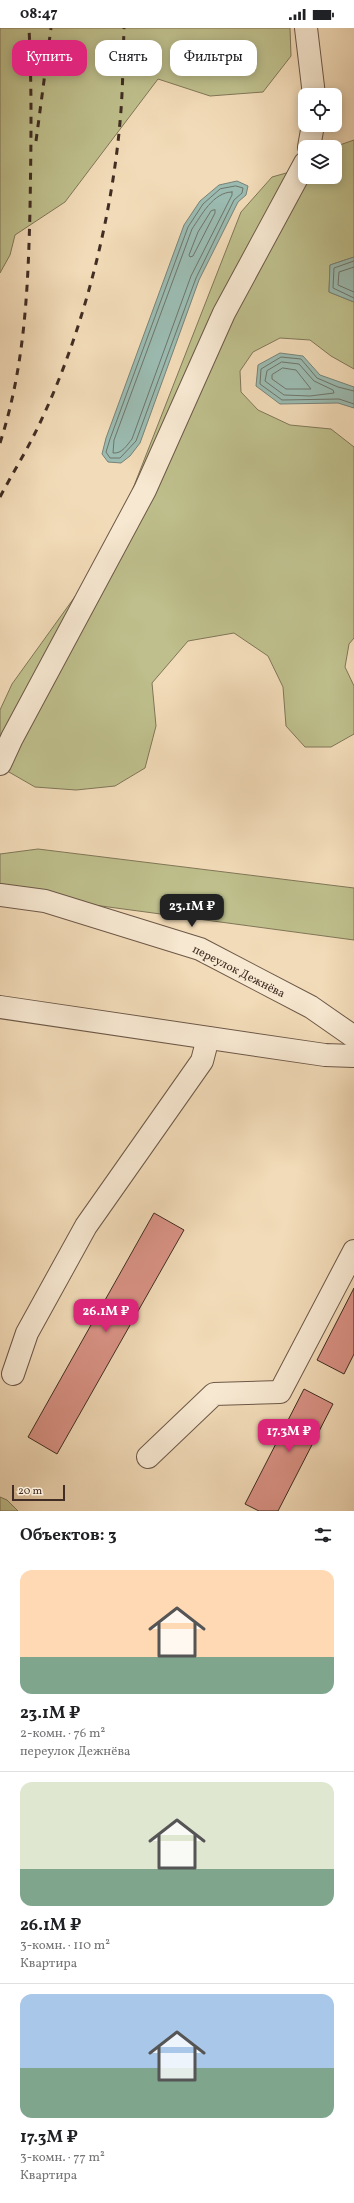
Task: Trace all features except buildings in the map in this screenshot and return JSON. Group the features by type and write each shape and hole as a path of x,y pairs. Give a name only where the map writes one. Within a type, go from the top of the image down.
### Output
{"street":[{"path":"306,28 313,88"},
{"path":"0,764 12,738 145,490 224,313 298,176"},
{"name":"переулок Дежнёва","path":"0,894 45,901 200,949 311,1007 354,1037"},
{"path":"0,1007 324,1055 354,1056"},
{"path":"13,1374 27,1333 86,1226 202,1061 208,1038"},
{"path":"148,1457 214,1394 280,1392 354,1251"}],"green space":[{"path":"0,28 290,28 291,56 263,92 210,96 158,79 65,202 15,235 10,255 0,273"},
{"path":"354,140 354,257 330,265 329,292 354,302 354,369 331,356 310,340 280,338 253,352 240,371 241,392 258,410 290,425 331,429 354,447 354,638 349,644 345,667 354,686 354,734 331,747 305,747 286,726 283,687 268,656 234,633 188,641 152,683 156,726 145,768 115,786 76,790 35,787 2,768 0,757 0,710 12,684 97,566 123,514 241,212 272,177 298,170 298,184 342,184 342,144"},
{"path":"38,849 354,888 354,940 12,894 0,886 0,854"},
{"path":"0,1497 7,1500 18,1511 0,1511"}],"water":[{"path":"237,181 248,186 246,195 238,202 199,280 140,443 130,456 121,463 108,462 102,454 106,438 184,225 200,201 219,185"},
{"path":"354,257 354,302 329,292 330,265"},
{"path":"280,353 303,356 320,375 354,387 354,408 338,403 280,404 256,386 258,365"}],"railway":[{"path":"0,443 15,385 24,327 29,240 31,164 29,28"},
{"path":"36,141 51,28"},
{"path":"0,497 31,441 48,405 64,367 90,286 101,244 116,162 122,99 124,28"}]}
